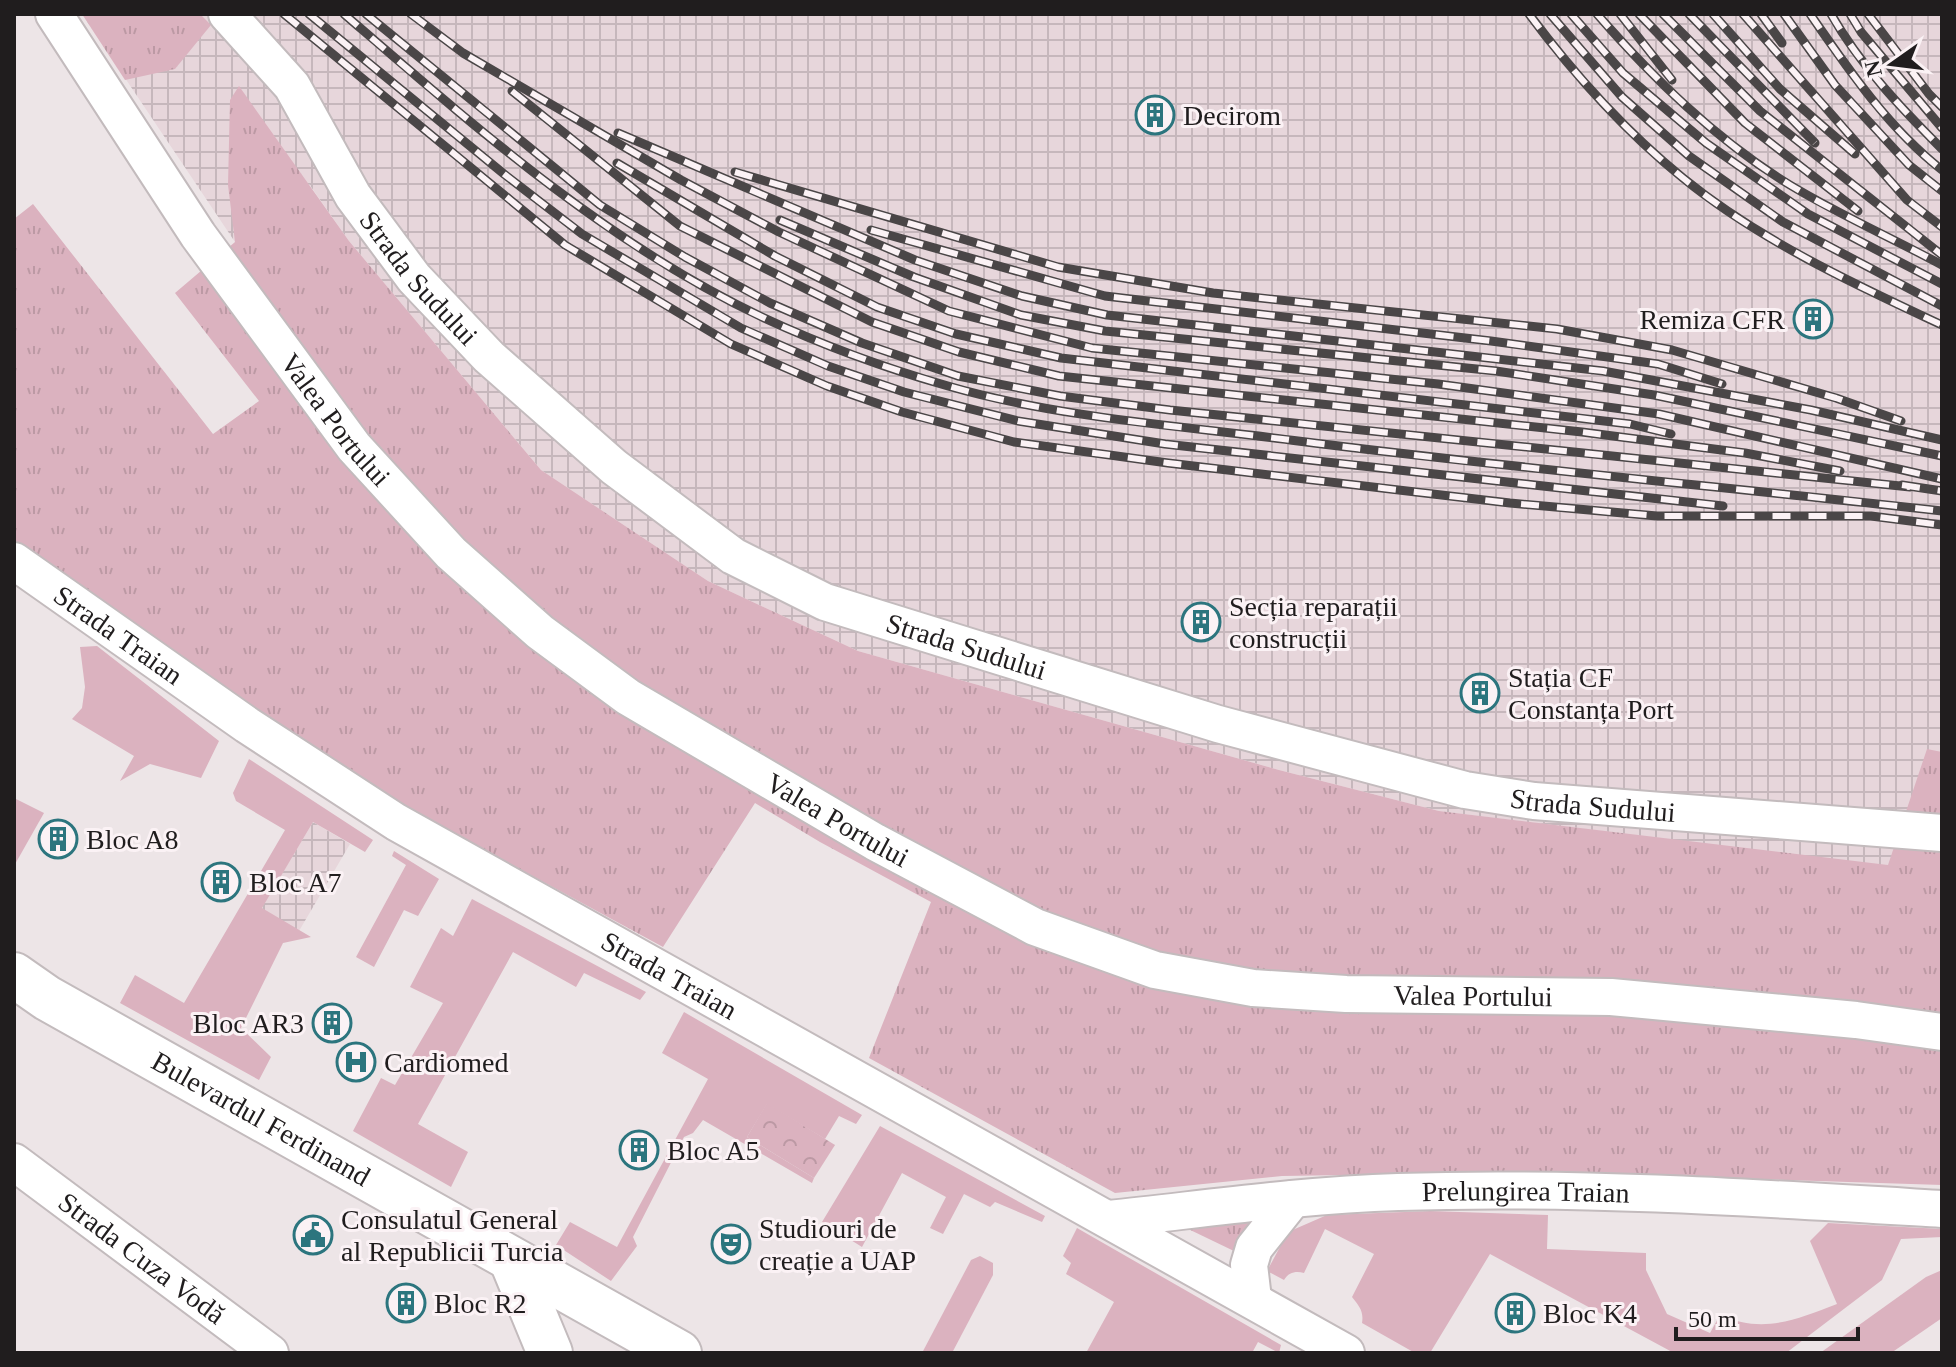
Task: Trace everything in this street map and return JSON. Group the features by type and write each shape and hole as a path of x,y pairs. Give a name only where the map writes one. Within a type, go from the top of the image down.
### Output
{"main road":[{"name":"Bulevardul Ferdinand","path":"14,975 47,998 512,1261 657,1348"},
{"path":"512,1261 550,1353"}],"street":[{"name":"Valea Portului","path":"54,14 198,235 354,447 451,553 540,632 628,697 875,842 1035,927 1155,970 1253,988 1346,994 1611,997 1856,1020 1942,1032"},
{"name":"Strada Sudului","path":"227,14 292,86 353,196 414,278 489,357 614,467 733,556 825,602 1218,724 1465,790 1534,801 1942,833"},
{"name":"Strada Traian","path":"14,561 247,725 396,822 1346,1353"},
{"name":"Strada Cuza Vodă","path":"14,1162 270,1353"},
{"name":"Prelungirea Traian","path":"1109,1219 1293,1199 1397,1192 1539,1191 1942,1209"},
{"path":"1253,1299 1249,1265 1254,1248 1293,1199"}],"shaded area":[{"path":"82,14 1942,14 1942,873 1439,811 1279,770 858,651 708,581 541,470 349,241 309,184 235,242"},
{"path":"313,822 350,844 299,931 261,908"}],"green space":[{"path":"82,14 200,14 211,25 175,69 125,80"},
{"path":"239,86 349,241 541,470 708,581 858,651 1279,770 1439,811 1888,865 1927,749 1942,752 1942,1185 1536,1172 1282,1176 1115,1193 869,1058 931,902 755,803 663,947 376,791 220,689 14,541 14,219 33,204 213,434 259,401 175,293 235,242 228,185 230,100"},
{"path":"97,646 219,741 201,778 150,764 120,781 134,756 72,719 82,708 85,687 80,647"},
{"path":"249,759 373,840 365,852 313,822 262,908 311,937 283,943 241,1028 271,1057 259,1080 120,1003 135,975 184,1003 285,830 236,801 233,793"},
{"path":"14,798 44,813 14,866"},
{"path":"394,851 439,879 418,916 404,910 374,967 356,957 406,865 392,856"},
{"path":"472,899 646,992 640,1000 584,973 576,987 513,952 418,1124 468,1152 451,1187 353,1131 381,1078 395,1085 443,1003 410,987 441,928 453,936"},
{"path":"684,1012 862,1115 856,1124 839,1116 825,1139 767,1104 747,1137 814,1178 812,1183 703,1120 693,1133 684,1137 633,1237 637,1246 611,1281 556,1245 570,1222 617,1247 708,1079 662,1053"},
{"path":"767,1103 835,1145 814,1178 747,1137"},
{"path":"880,1126 1045,1216 1042,1222 995,1202 990,1207 964,1194 943,1234 930,1228 946,1197 902,1173 862,1247 822,1222"},
{"path":"1430,1211 1548,1215 1547,1249 1646,1253 1646,1270 1667,1314 1710,1333 1720,1315 1751,1324 1779,1323 1837,1304 1810,1241 1828,1223 1942,1229 1942,1237 1901,1239 1882,1280 1786,1353 1674,1353 1490,1254 1430,1353 1415,1353 1362,1323 1362,1312 1352,1297 1374,1254 1325,1229 1304,1273 1293,1273 1284,1280 1267,1271 1288,1232 1327,1215"},
{"path":"1258,1214 1236,1252 1182,1226"},
{"path":"1077,1228 1281,1345 1279,1353 1258,1342 1252,1353 1086,1353 1114,1302 1066,1274 1071,1263 1063,1256"},
{"path":"980,1256 993,1263 993,1275 952,1353 922,1353 971,1260"},
{"path":"1942,1270 1942,1318 1891,1353 1820,1353 1926,1277"}],"railway":[{"path":"284,14 565,245 731,344 827,386 902,412 1014,442 1510,503 1657,516 1871,516 1942,525"},
{"path":"309,14 582,234 741,328 828,366 904,392 1018,421 1165,444 1723,506"},
{"path":"344,14 492,140 595,218 649,254 762,317 877,364 924,379 1033,406 1122,420 1459,460 1942,511"},
{"path":"366,14 600,205 685,257 770,303 862,343 958,376 1060,396 1170,410 1910,487"},
{"path":"411,14 463,53 681,180 779,232 949,311 1092,348 1438,384 1659,414 1942,479"},
{"path":"1529,14 1563,58 1620,121 1712,200 1808,259 1942,325"},
{"path":"1550,14 1622,97 1689,156 1783,222 1942,306"},
{"path":"1571,14 1623,73 1706,143 1808,214 1942,284"},
{"path":"1597,14 1663,84 1736,148 1808,196 1942,265"},
{"path":"1620,14 1672,80"},
{"path":"1639,14 1745,123 1858,211"},
{"path":"1663,14 1760,111 1942,255"},
{"path":"1689,14 1815,143"},
{"path":"1713,14 1780,89 1855,154"},
{"path":"1743,14 1907,200 1942,227"},
{"path":"1761,14 1782,43"},
{"path":"1784,14 1835,85 1909,165 1942,191"},
{"path":"1810,14 1854,77 1887,117 1942,170"},
{"path":"1831,14 1868,68 1942,149"},
{"path":"1850,14 1861,32 1942,128"},
{"path":"1868,14 1942,107"},
{"path":"512,91 680,226 872,322 959,352 1059,376 1582,432 1745,453 1840,471"},
{"path":"618,133 915,260 1022,296 1107,315 1603,371 1811,410 1942,440"},
{"path":"617,163 775,256 877,307 956,334 1061,358 1630,424 1671,434"},
{"path":"735,172 1058,267 1213,293 1557,329 1672,350 1836,398 1901,421"},
{"path":"780,220 914,277 1021,315 1105,331 1496,371 1654,395 1942,456"},
{"path":"871,230 1105,296 1491,341 1658,364 1722,384"},
{"path":"1902,485 1942,491"}],"place":[{"name":"Decirom","path":"1155,115"},
{"name":"Remiza CFR","path":"1813,319"},
{"name":"Secția reparații construcții","path":"1201,622"},
{"name":"Stația CF Constanța Port","path":"1480,693"},
{"name":"Bloc A8","path":"58,839"},
{"name":"Bloc A7","path":"221,882"},
{"name":"Bloc AR3","path":"332,1023"},
{"name":"Cardiomed","path":"356,1062"},
{"name":"Bloc A5","path":"639,1150"},
{"name":"Consulatul General al Republicii Turcia","path":"313,1235"},
{"name":"Studiouri de creație a UAP","path":"731,1244"},
{"name":"Bloc R2","path":"406,1303"},
{"name":"Bloc K4","path":"1515,1313"}]}
